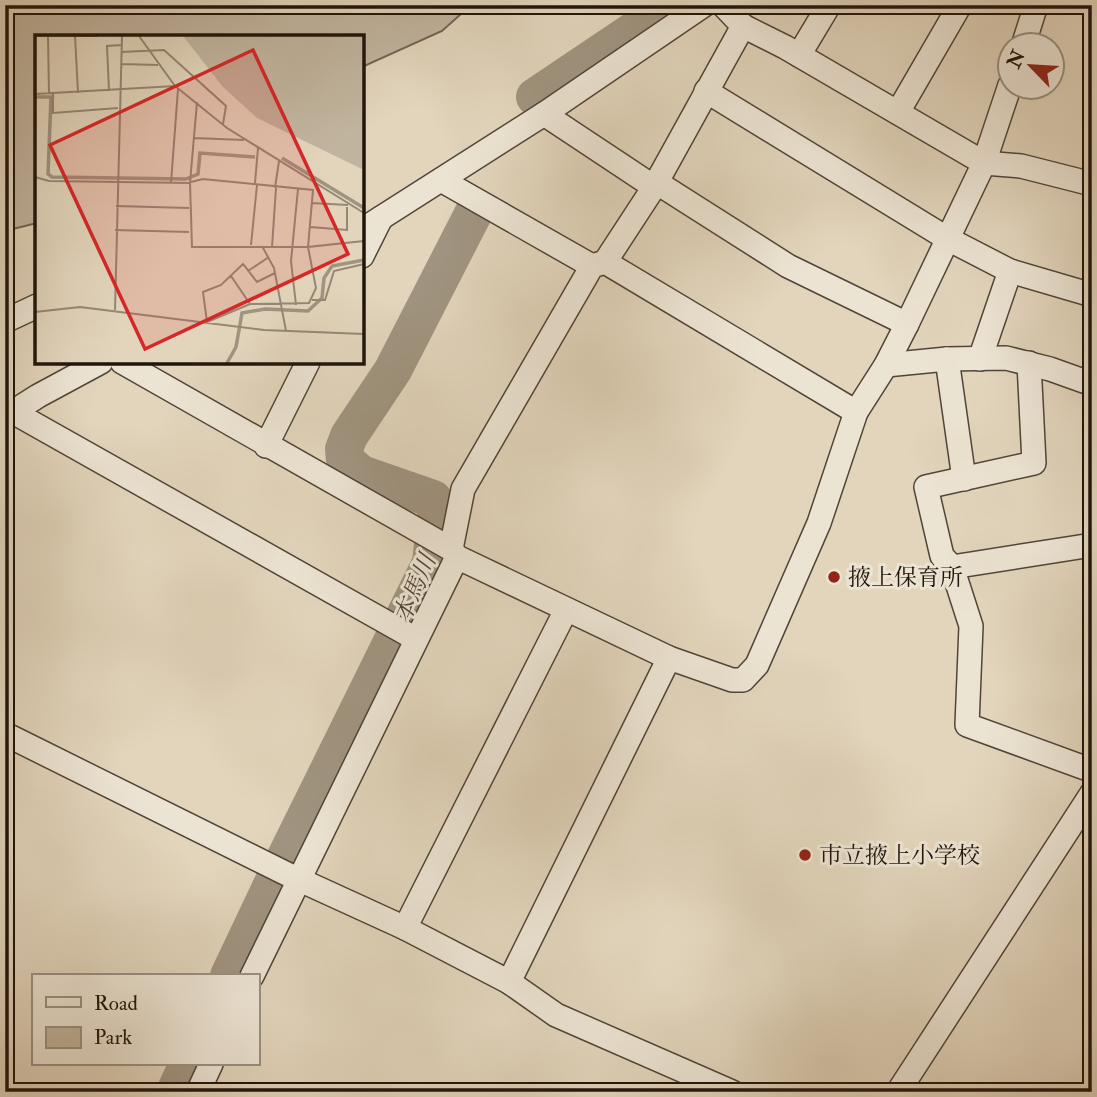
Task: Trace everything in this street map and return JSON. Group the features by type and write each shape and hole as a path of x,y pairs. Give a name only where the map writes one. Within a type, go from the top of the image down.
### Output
{"street":[{"path":"364,250 372,224 544,114 704,5"},
{"path":"723,5 743,26 799,55 984,163 1021,166 1092,184"},
{"path":"799,55 829,5"},
{"path":"898,112 960,5"},
{"path":"1027,32 1036,5"},
{"path":"253,974 286,872 443,546 463,489 599,264 655,184 743,26"},
{"path":"706,91 948,239 1010,271 1092,295"},
{"path":"125,364 443,546 566,610 669,658 732,680 743,680 757,665 819,523 856,412 886,365 948,239 984,163 1004,102"},
{"path":"544,114 788,266 907,324"},
{"path":"441,180 599,264 856,412"},
{"path":"980,359 1010,271"},
{"path":"5,321 35,307"},
{"path":"886,365 947,359 1006,358 1092,384"},
{"path":"947,359 964,479"},
{"path":"1029,363 1034,463 926,487 942,556 952,567 971,626 967,725 1085,768 1092,768"},
{"path":"97,364 9,415 402,632"},
{"path":"266,446 307,364"},
{"path":"952,567 1092,545"},
{"path":"405,928 566,610"},
{"path":"509,982 669,658"},
{"path":"5,734 405,928 509,982 556,1015 732,1092"},
{"path":"898,1092 1092,793"},
{"path":"198,1092 210,1066"}],"green space":[{"path":"5,5 471,5 442,31 364,66 364,35 35,35 35,224 5,231"}],"waterway":[{"name":"本馬川","path":"535,97 672,5"},
{"name":"本馬川","path":"230,974 431,563 437,506 433,499 361,474 345,460 344,449 349,436 393,370 473,214"},
{"name":"本馬川","path":"175,1092 187,1066"}],"place":[{"name":"掖上保育所","path":"834,577"},
{"name":"市立掖上小学校","path":"805,855"}]}
